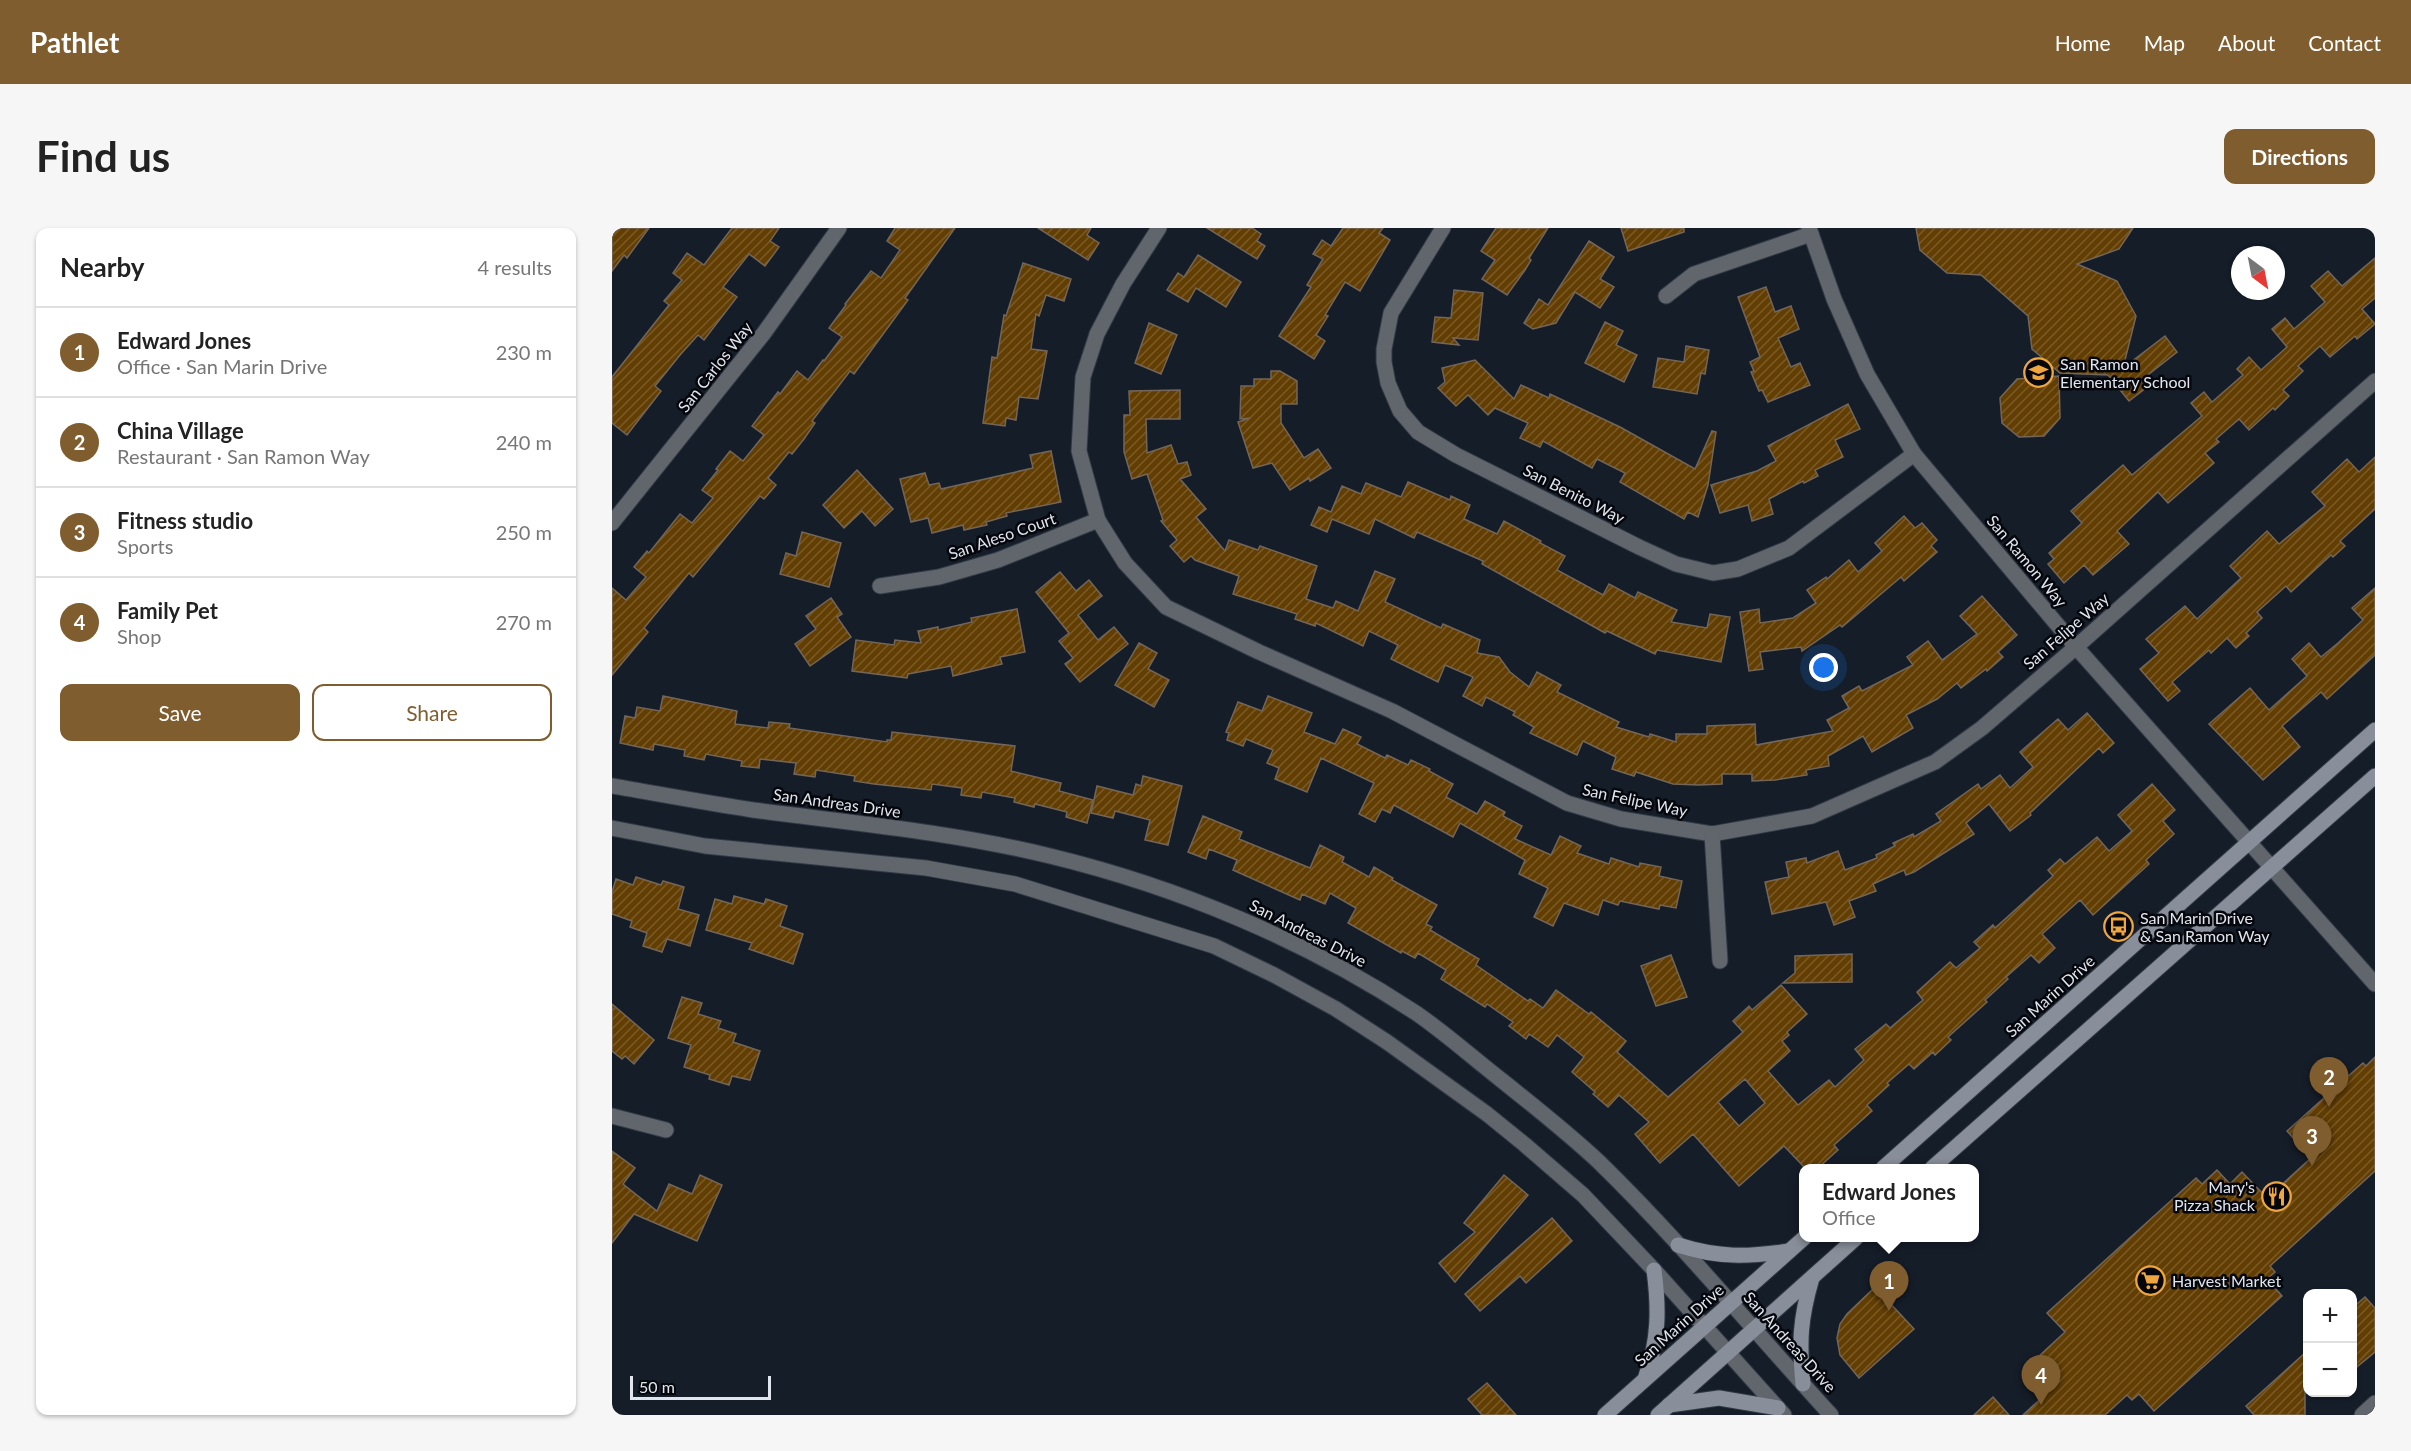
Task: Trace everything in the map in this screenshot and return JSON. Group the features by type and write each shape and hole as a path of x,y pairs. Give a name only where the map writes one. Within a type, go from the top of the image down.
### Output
{"main road":[{"name":"San Marin Drive","path":"1886,1164 2375,730"},
{"path":"1937,1164 2375,776"},
{"name":"San Marin Drive","path":"1605,1415 1799,1242"},
{"path":"1663,1410 1852,1242"},
{"path":"1678,1245 1725,1256 1761,1255 1789,1251"},
{"path":"1646,1378 1654,1354 1659,1321 1654,1270"},
{"path":"1803,1384 1799,1344 1800,1327 1813,1277"},
{"path":"1663,1410 1719,1398 1781,1411"}],"street":[{"name":"San Carlos Way","path":"612,523 764,333 839,228"},
{"name":"San Felipe Way","path":"1159,228 1123,284 1097,333 1083,377 1079,451 1098,520 1125,563 1166,607 1259,652 1392,711 1567,803 1621,819 1712,834 1812,816 1935,762 1982,728 2076,647 2375,381"},
{"name":"San Benito Way","path":"1443,228 1391,313 1384,349 1384,362 1388,383 1400,411 1418,432 1456,455 1676,564 1713,573 1738,569 1788,548 1914,454"},
{"name":"San Ramon Way","path":"1810,231 1834,299 1867,374 1914,454 2076,647 2375,984"},
{"path":"1666,296 1694,274 1810,231"},
{"name":"San Aleso Court","path":"880,586 939,577 998,560 1098,520"},
{"name":"San Andreas Drive","path":"612,786 749,809 977,840 1051,856 1094,868 1230,914 1365,981 1419,1015 1581,1147 1678,1245 1831,1415"},
{"path":"612,828 705,846 926,868 1015,884 1214,946 1336,1009 1487,1114 1583,1196 1654,1270 1781,1411"},
{"path":"1712,834 1720,961"},
{"path":"612,1116 666,1130"},
{"path":"2362,1415 2375,1403"}],"building":[{"path":"612,228 649,228 627,258 624,255 612,271"},
{"path":"732,228 779,228 770,241 779,247 765,266 749,254 723,287 737,297 704,340 698,335 655,386 661,391 627,435 612,423 612,377 669,305 664,301 682,280 673,273 687,253 704,265"},
{"path":"895,228 955,228 905,298 908,300 854,374 850,371 812,421 815,423 804,439 792,454 789,452 768,478 776,485 764,499 760,496 693,577 689,573 644,628 648,632 612,675 612,588 626,600 646,577 634,567 647,551 649,553 680,514 692,523 713,498 702,490 730,451 743,461 764,435 752,426 778,392 780,394 797,371 808,380 824,361 842,337 829,328 845,304 871,271 881,278 900,250 887,241"},
{"path":"1038,228 1091,228 1087,235 1099,243 1088,260"},
{"path":"1207,228 1252,228 1261,234 1257,241 1265,246 1257,259"},
{"path":"1343,228 1383,228 1379,233 1390,240 1360,291 1345,282 1316,335 1325,341 1314,359 1279,336 1311,287 1307,285 1323,259 1313,254 1322,240 1331,246"},
{"path":"1496,228 1548,228 1529,258 1531,260 1525,270 1507,295 1482,279 1495,260 1481,251"},
{"path":"1621,228 1684,228 1684,232 1628,251"},
{"name":"San Ramon Elementary School","path":"1916,228 2133,228 2119,249 2077,264 2117,281 2136,316 2123,368 2165,336 2177,352 2144,378 2150,385 2129,401 2108,375 2060,373 2032,349 2028,316 1981,275 1947,273 1920,250"},
{"path":"1589,241 1614,257 1600,279 1614,287 1600,308 1575,292 1556,323 1533,329 1524,323 1539,299 1548,305"},
{"path":"1198,255 1241,282 1226,307 1196,288 1188,302 1167,290 1178,273 1184,277"},
{"path":"2375,258 2375,298 2362,309 2375,324 2357,339 2355,336 2330,357 2320,346 2298,366 2303,371 2283,390 2289,396 2275,410 2273,408 2249,430 2239,419 2216,439 2219,442 2205,453 2214,463 2168,503 2158,492 2117,531 2129,544 2093,575 2084,565 2064,583 2048,564 2054,559 2049,553 2082,523 2071,511 2123,465 2132,475 2202,416 2191,403 2204,392 2212,402 2243,375 2237,369 2249,357 2261,370 2287,347 2272,329 2285,318 2294,329 2325,302 2311,286 2328,271 2342,286"},
{"path":"1023,263 1071,279 1064,301 1046,295 1039,316 1036,314 1031,349 1047,351 1038,399 1019,397 1016,420 1006,418 1005,426 983,423 992,357 997,358 1004,315 1006,316"},
{"path":"1766,287 1775,312 1791,306 1799,329 1778,338 1791,367 1800,363 1810,385 1768,402 1762,390 1759,391 1751,372 1754,371 1750,362 1760,357 1738,297"},
{"path":"1454,290 1483,293 1478,340 1453,338 1459,345 1432,342 1435,317 1451,318"},
{"path":"1605,322 1623,331 1616,345 1637,355 1624,382 1585,363"},
{"path":"1149,323 1177,335 1161,374 1135,363"},
{"path":"1686,346 1709,350 1705,374 1701,373 1697,394 1653,387 1658,358 1684,362"},
{"path":"1475,360 1514,399 1521,385 1549,398 1550,394 1620,427 1695,469 1712,431 1716,432 1708,485 1698,517 1688,512 1684,519 1620,482 1625,473 1597,459 1592,468 1543,441 1540,447 1520,438 1528,423 1495,408 1488,415 1468,395 1456,406 1438,388 1445,382 1442,368"},
{"path":"1271,371 1280,371 1297,381 1297,404 1281,404 1281,423 1304,458 1318,449 1331,468 1290,490 1272,463 1253,468 1238,422 1250,418 1240,419 1241,386 1254,386 1254,379 1271,379"},
{"path":"2059,376 2060,418 2044,436 2019,437 2002,423 2000,398 2017,379"},
{"path":"1180,390 1180,419 1146,419 1147,453 1171,445 1178,464 1187,462 1191,475 1180,479 1206,509 1196,517 1225,551 1229,540 1258,550 1260,546 1317,566 1306,599 1333,608 1336,601 1358,611 1375,571 1395,579 1385,602 1441,628 1443,624 1480,640 1477,653 1499,657 1510,672 1529,687 1537,672 1561,685 1557,692 1619,722 1616,727 1649,737 1650,734 1676,742 1676,734 1707,734 1707,726 1755,724 1756,745 1833,731 1827,720 1849,708 1842,696 1859,686 1862,691 1913,665 1907,657 1928,641 1942,660 1977,634 1960,616 1982,596 2017,635 1998,652 2003,657 1987,671 1986,669 1961,688 1957,683 1937,699 1906,715 1913,728 1872,752 1863,736 1828,756 1829,766 1806,770 1807,775 1775,780 1752,781 1752,774 1722,774 1722,784 1699,785 1673,784 1636,772 1634,776 1612,769 1616,757 1583,741 1577,755 1530,733 1534,727 1513,715 1515,712 1486,697 1482,706 1463,696 1473,677 1445,665 1438,682 1391,659 1398,645 1369,631 1363,646 1316,623 1315,626 1295,619 1297,614 1233,594 1239,576 1195,560 1191,556 1184,562 1170,546 1177,540 1161,521 1163,520 1147,474 1132,479 1124,452 1124,415 1130,415 1129,391"},
{"path":"1848,404 1860,429 1835,440 1843,457 1815,470 1818,476 1804,483 1803,481 1769,499 1773,514 1752,521 1748,505 1720,513 1711,485 1757,471 1776,461 1768,446"},
{"path":"1051,451 1061,502 1006,513 1007,516 986,522 987,525 964,530 963,525 932,533 928,518 911,522 900,479 925,473 929,485 939,483 941,489 1033,468 1030,455"},
{"path":"2375,457 2375,509 2340,541 2345,546 2333,557 2331,555 2291,592 2286,586 2257,612 2262,618 2246,633 2249,636 2236,648 2227,638 2211,653 2209,650 2172,682 2180,691 2168,701 2140,669 2159,653 2146,639 2185,606 2197,619 2241,578 2230,566 2267,531 2279,544 2325,506 2312,492 2347,459 2359,472"},
{"path":"857,470 893,509 875,526 862,511 844,528 823,505"},
{"path":"1408,482 1450,500 1451,496 1470,505 1464,519 1497,534 1504,521 1541,541 1540,543 1565,556 1557,570 1603,595 1609,584 1635,598 1638,592 1677,610 1671,622 1707,628 1710,614 1730,617 1721,662 1657,650 1655,654 1607,631 1605,633 1482,564 1483,561 1417,532 1414,538 1375,519 1369,534 1332,519 1327,532 1311,525 1319,507 1331,512 1342,486 1361,494 1366,483 1401,497"},
{"path":"1904,516 1915,528 1922,523 1937,540 1931,546 1937,552 1904,581 1901,577 1842,627 1840,625 1802,651 1801,647 1760,652 1763,669 1749,671 1740,612 1759,609 1760,623 1793,618 1816,603 1807,590 1826,577 1827,579 1849,560 1858,572 1882,551 1875,543"},
{"path":"802,532 841,543 829,587 780,574 786,553 796,556"},
{"path":"1060,572 1076,591 1089,580 1102,596 1078,615 1098,640 1114,627 1128,644 1080,682 1065,664 1073,658 1059,641 1069,633 1036,592"},
{"path":"2375,588 2375,655 2327,699 2321,692 2282,726 2300,747 2263,780 2209,724 2250,688 2269,710 2307,676 2292,659 2309,643 2321,657 2338,643 2363,620 2352,608"},
{"path":"831,598 842,614 837,617 851,637 810,666 795,644 816,629 806,616"},
{"path":"1017,609 1025,652 1000,657 1002,664 953,676 951,666 908,674 907,678 852,671 856,640 894,645 895,640 921,643 918,631 938,627 938,630 972,622 971,618"},
{"path":"1139,643 1157,653 1148,669 1169,680 1154,707 1115,685"},
{"path":"663,696 737,711 735,724 768,728 769,722 790,724 789,728 887,742 891,740 892,732 1015,746 1011,771 1061,783 1059,791 1093,800 1087,823 1066,817 1067,812 1035,804 1034,807 1014,802 1015,798 982,792 981,798 961,795 962,788 932,784 931,790 874,784 854,781 855,776 816,770 815,777 794,774 796,763 760,759 759,768 741,766 742,761 706,754 704,760 684,756 685,750 654,744 653,750 620,743 625,716 635,718 637,707 660,711"},
{"path":"1268,696 1312,713 1304,732 1335,744 1343,729 1361,737 1357,744 1385,758 1387,755 1408,765 1411,760 1430,769 1429,771 1453,784 1446,797 1477,814 1485,801 1505,812 1503,816 1522,826 1515,839 1551,855 1560,836 1581,846 1577,853 1609,864 1611,858 1639,867 1640,863 1661,867 1659,876 1682,881 1676,908 1660,905 1659,909 1620,901 1618,905 1603,900 1598,915 1564,903 1553,926 1534,917 1548,888 1519,874 1525,860 1460,823 1453,837 1394,805 1390,813 1382,809 1375,822 1359,814 1374,783 1321,758 1307,792 1275,779 1279,768 1267,763 1273,750 1246,739 1243,746 1227,740 1229,733 1226,732 1238,702 1262,711"},
{"path":"2087,713 2114,743 2103,753 2099,748 2030,813 2031,815 2010,831 1989,804 1966,823 1974,834 1914,872 1906,875 1904,870 1873,884 1876,891 1849,901 1855,917 1834,925 1826,902 1772,914 1765,882 1789,877 1786,862 1806,858 1807,863 1838,851 1845,870 1877,858 1876,855 1895,846 1893,843 1913,834 1914,837 1941,821 1936,814 1978,784 1981,789 2000,775 2010,788 2033,767 2020,752 2058,719 2068,730"},
{"path":"1143,776 1182,786 1168,845 1145,840 1150,820 1115,811 1113,818 1091,813 1097,786 1133,795 1136,784 1141,786"},
{"path":"2152,784 2175,810 2163,821 2174,834 2146,860 2149,864 2093,915 2080,900 2042,934 2055,948 2039,963 2031,955 2006,977 2008,979 1985,1000 1987,1002 1948,1037 1951,1040 1935,1055 1933,1052 1914,1069 1909,1064 1887,1083 1889,1085 1867,1105 1872,1111 1834,1145 1838,1150 1822,1164 1801,1164 1784,1146 1739,1186 1693,1134 1660,1163 1635,1134 1649,1122 1619,1095 1608,1107 1572,1072 1584,1057 1557,1035 1548,1047 1529,1034 1526,1039 1509,1026 1513,1022 1487,1004 1485,1007 1441,979 1446,970 1418,953 1415,958 1402,951 1401,953 1348,923 1356,908 1330,893 1325,904 1302,894 1300,900 1233,870 1237,860 1209,849 1206,859 1188,852 1203,816 1242,832 1239,839 1310,868 1320,845 1344,857 1342,862 1369,877 1374,867 1393,878 1392,880 1437,905 1426,924 1432,927 1430,930 1479,959 1476,965 1528,1001 1530,999 1543,1008 1556,990 1589,1014 1591,1012 1626,1041 1617,1052 1668,1097 1743,1032 1733,1021 1749,1006 1752,1010 1781,985 1807,1014 1787,1032 1789,1035 1782,1041 1790,1051 1768,1071 1798,1105 1829,1080 1835,1087 1864,1060 1855,1049 1886,1024 1890,1028 1923,1000 1917,992 1950,962 1956,968 1980,948 1974,942 1993,925 1995,928 2053,876 2048,870 2060,859 2065,864 2097,837 2109,851 2132,831 2118,815","holes":["1745,1079 1765,1103 1739,1126 1718,1102"]},
{"path":"636,877 661,885 663,881 684,887 678,909 699,915 690,946 667,939 662,952 643,946 647,933 630,927 632,921 612,914 612,892 616,879 633,885"},
{"path":"734,896 764,904 766,899 787,906 780,926 803,934 793,964 749,949 752,943 706,930 715,899 732,904"},
{"path":"1852,954 1852,982 1783,983 1795,973 1795,956"},
{"path":"1671,955 1687,997 1656,1006 1641,966"},
{"path":"682,997 702,1003 698,1014 721,1021 718,1028 736,1034 733,1042 760,1051 750,1080 732,1076 729,1085 709,1079 710,1075 684,1067 691,1045 668,1038"},
{"path":"612,1004 654,1040 634,1064 625,1056 622,1059 612,1051"},
{"path":"2375,1057 2375,1171 2270,1266 2275,1272 2267,1279 2282,1296 2154,1411 2139,1394 2132,1400 2127,1395 2105,1415 2023,1415 2060,1381 2038,1357 2065,1332 2047,1313 2196,1178 2202,1184 2217,1170 2230,1184 2242,1172 2267,1198 2311,1158 2287,1131 2363,1063 2366,1066"},
{"path":"612,1151 635,1168 623,1184 657,1211 669,1184 692,1194 700,1175 722,1185 697,1241 634,1214 612,1243"},
{"path":"1504,1175 1528,1195 1455,1282 1439,1263 1475,1232 1464,1223"},
{"path":"1552,1218 1572,1241 1526,1283 1520,1276 1480,1311 1465,1294"},
{"path":"1875,1287 1914,1329 1859,1378 1840,1355 1837,1338 1840,1324 1847,1314"},
{"path":"2365,1297 2375,1308 2375,1352 2357,1367 2357,1343 2357,1304"},
{"path":"2303,1355 2305,1415 2254,1415 2246,1406"},
{"path":"1487,1383 1516,1415 1482,1415 1468,1399"},
{"path":"1993,1397 2009,1415 1974,1415"}],"place":[{"name":"San Ramon Elementary School","path":"2039,373"},
{"name":"San Marin Drive & San Ramon Way","path":"2119,927"},
{"name":"China Village","path":"2329,1107"},
{"name":"Fitness studio","path":"2312,1166"},
{"name":"Mary's Pizza Shack","path":"2276,1196"},
{"name":"Harvest Market","path":"2151,1281"},
{"name":"Edward Jones","path":"1889,1311"},
{"name":"Family Pet","path":"2041,1405"}]}
